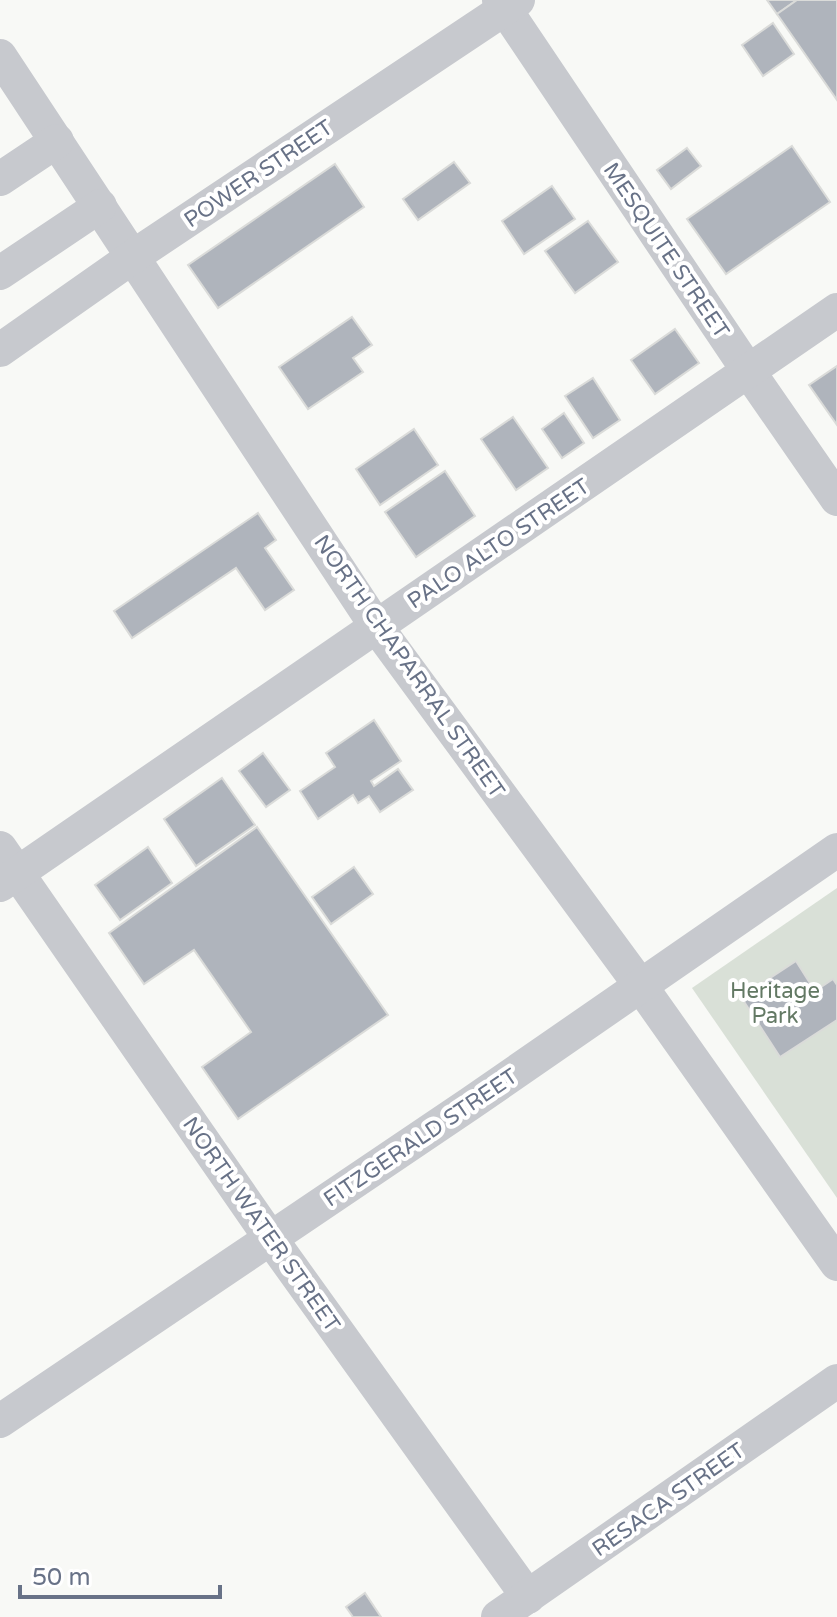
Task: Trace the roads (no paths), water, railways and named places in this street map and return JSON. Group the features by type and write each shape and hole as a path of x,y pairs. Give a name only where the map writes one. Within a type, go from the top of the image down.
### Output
{"street":[{"name":"POWER STREET","path":"0,350 507,3"},
{"name":"MESQUITE STREET","path":"507,3 749,372 837,499"},
{"name":"NORTH CHAPARRAL STREET","path":"0,56 376,626 640,985 837,1264"},
{"path":"0,179 57,141"},
{"path":"0,273 100,206"},
{"name":"PALO ALTO STREET","path":"6,869 376,626 837,310"},
{"name":"FITZGERALD STREET","path":"0,1421 458,1112 837,850"},
{"name":"NORTH WATER STREET","path":"6,869 528,1597"},
{"name":"RESACA STREET","path":"498,1617 837,1381"}],"park label":[{"name":"Heritage Park","path":"775,1002"}]}
